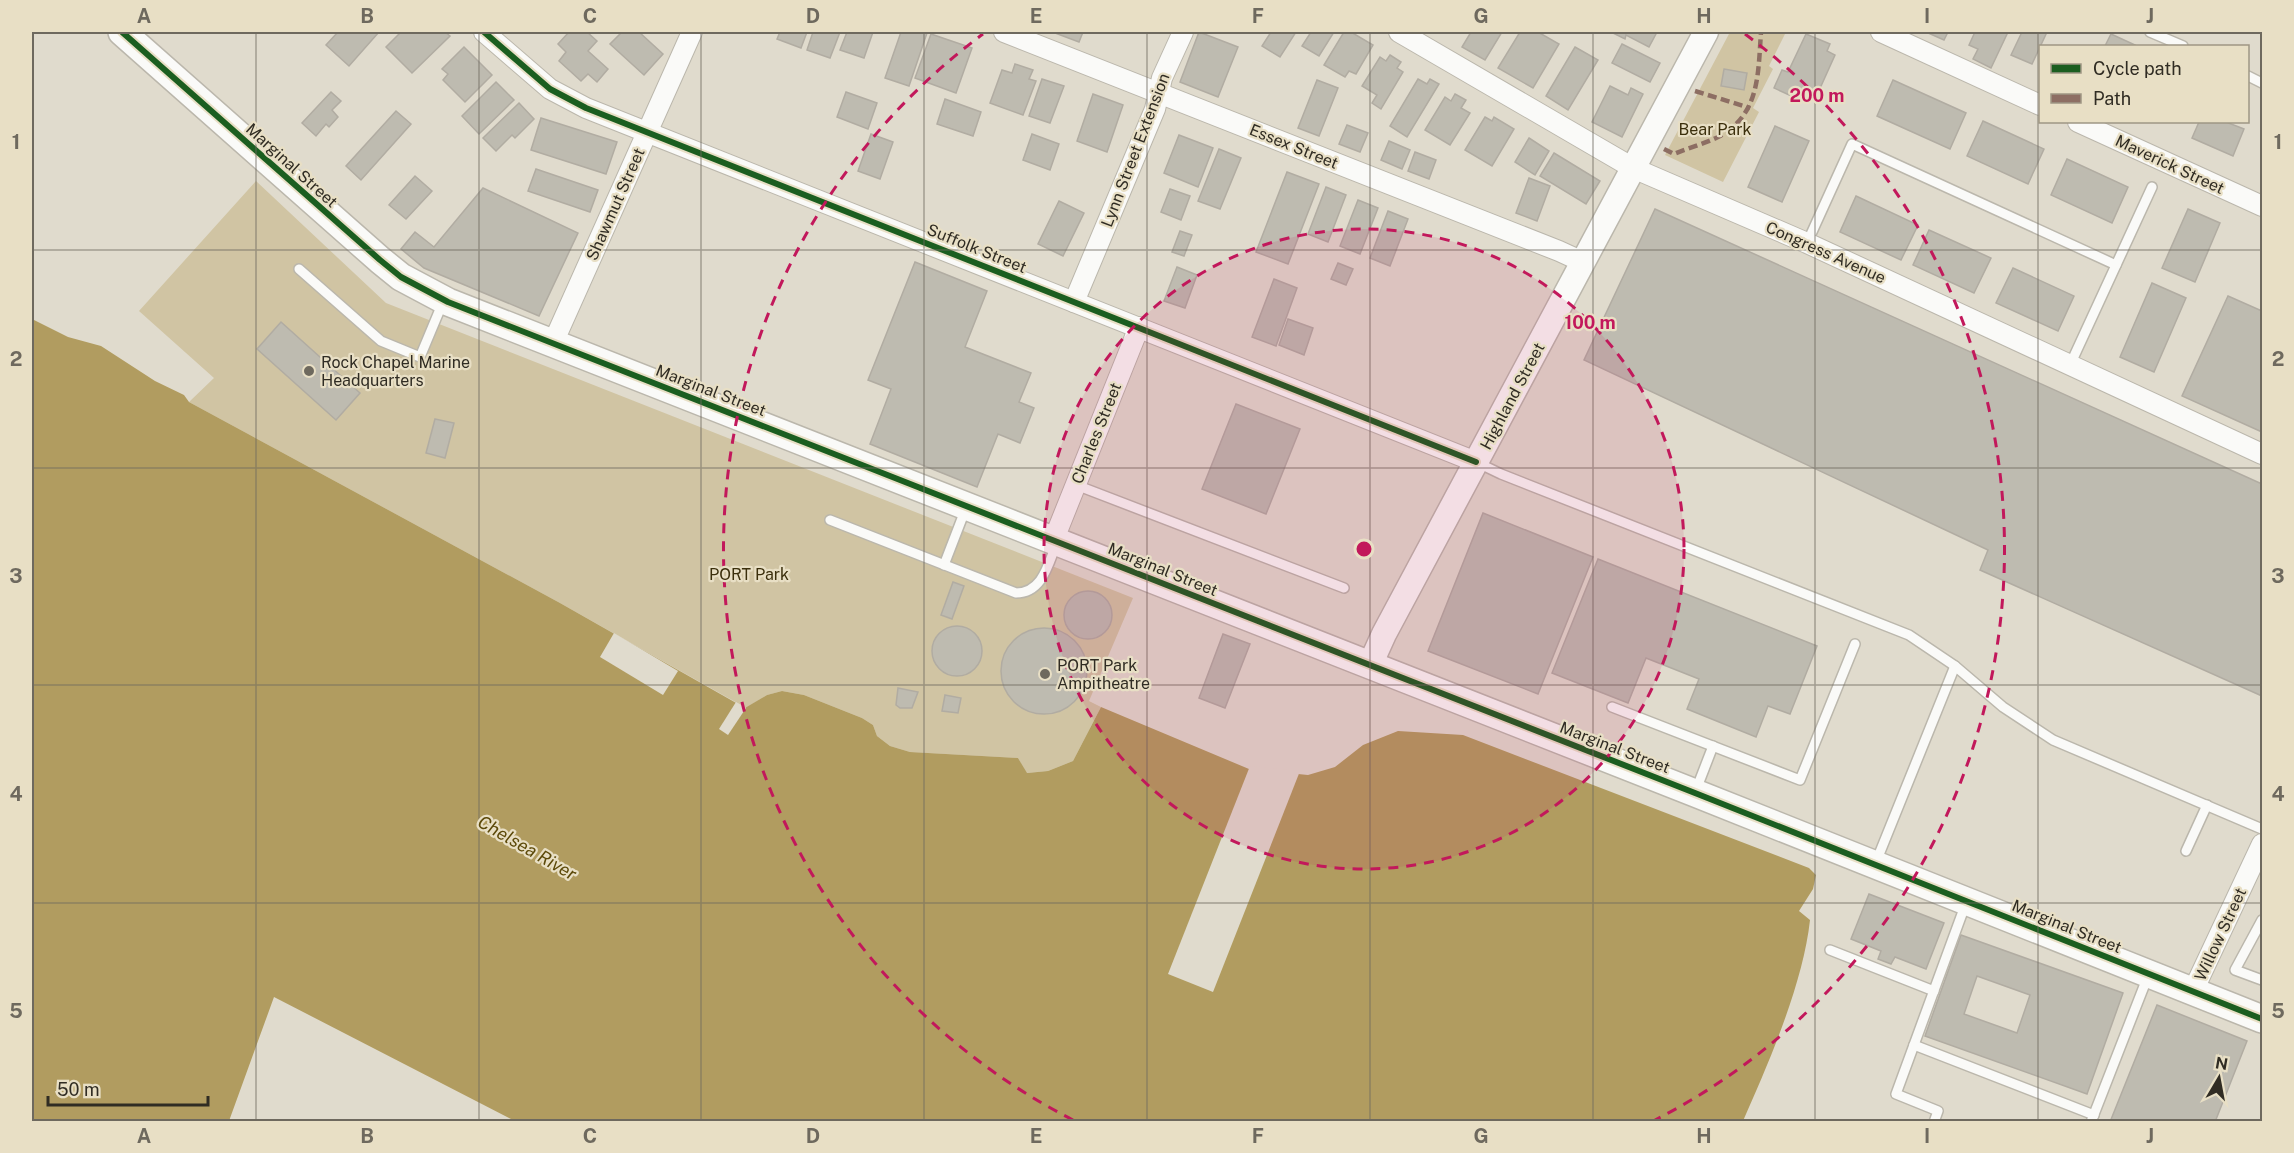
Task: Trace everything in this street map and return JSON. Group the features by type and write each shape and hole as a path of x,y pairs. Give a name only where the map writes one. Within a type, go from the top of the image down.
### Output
{"main road":[{"name":"Marginal Street","path":"122,32 380,260 401,277 444,300 1056,540 2262,1019"}],"street":[{"name":"Suffolk Street","path":"484,32 550,89 586,108 1476,462"},
{"name":"Shawmut Street","path":"553,343 692,32"},
{"name":"Essex Street","path":"1004,32 1583,262"},
{"name":"Lynn Street Extension","path":"1074,302 1150,120 1162,78 1183,32"},
{"name":"Congress Avenue","path":"1399,32 1633,168 1807,243 2262,454"},
{"name":"Highland Street","path":"1370,665 1384,634 1706,32"},
{"path":"1881,32 2039,105"},
{"name":"Maverick Street","path":"2080,123 2262,206"},
{"name":"Charles Street","path":"1056,540 1139,327"},
{"name":"Willow Street","path":"2193,991 2262,844"}],"lane":[{"path":"2150,32 2181,45"},
{"path":"1807,243 1852,144 2116,265"},
{"path":"2070,364 2152,187"},
{"path":"299,269 381,341 420,357 444,300"},
{"path":"1476,462 1501,474 1909,635 1954,666 2003,707 2053,740 2262,829"},
{"path":"1076,485 1344,588"},
{"path":"944,565 967,505"},
{"path":"830,520 1016,593 1024,593 1037,586 1056,540"},
{"path":"1612,707 1800,780 1855,644"},
{"path":"1875,864 1954,666"},
{"path":"1695,793 1713,746"},
{"path":"2186,851 2207,805"},
{"path":"1934,1122 1938,1111 1896,1094 1967,901"},
{"path":"2262,920 2235,970 2262,980"},
{"path":"1830,950 1934,991"},
{"path":"1914,1045 2092,1118 2149,973"}],"green space":[{"name":"Bear Park","path":"1730,32 1786,32 1769,66 1773,69 1753,108 1759,112 1723,182 1665,155"},
{"name":"PORT Park","path":"256,181 386,303 1133,598 1089,701 1101,707 1073,761 1048,771 1026,773 1018,758 910,752 890,746 877,736 873,725 862,718 804,695 782,691 767,695 746,708 560,603 189,402 214,378 139,311"}],"water":[{"name":"Chelsea River","path":"32,319 68,337 101,346 155,381 184,395 189,402 560,603 745,708 767,695 782,691 804,695 862,718 873,725 877,736 890,746 910,752 1018,758 1027,773 1048,771 1073,761 1101,707 1249,769 1308,775 1335,767 1363,745 1398,731 1463,735 1809,868 1816,875 1813,889 1799,911 1810,920 1800,970 1784,1022 1743,1121 515,1121 274,997 229,1121 32,1121"}],"pier":[{"path":"614,633 678,671 663,695 600,657"},
{"path":"736,702 746,708 728,735 719,729"},
{"path":"1250,766 1300,771 1213,992 1168,974"}],"building":[{"path":"338,32 379,32 349,66 326,45"},
{"path":"401,32 445,32 450,36 412,73 386,47"},
{"path":"569,32 587,32 597,41 588,51 608,69 597,82 588,74 581,81 559,61 566,52 558,44"},
{"path":"622,32 639,32 663,54 644,75 610,44"},
{"path":"780,32 807,32 801,48 777,39"},
{"path":"813,32 840,32 830,58 807,50"},
{"path":"847,32 873,32 864,58 840,50"},
{"path":"901,32 927,33 909,86 885,78"},
{"path":"1055,32 1083,32 1079,42"},
{"path":"1199,32 1238,47 1218,97 1180,82"},
{"path":"1271,32 1296,32 1280,57 1262,46"},
{"path":"1311,32 1334,32 1319,56 1302,46"},
{"path":"1344,32 1351,32 1373,45 1356,74 1349,71 1345,77 1324,65"},
{"path":"1471,32 1502,32 1485,60 1462,47"},
{"path":"1520,32 1538,32 1559,44 1533,88 1498,68"},
{"path":"1611,32 1657,32 1649,47 1626,35 1625,39"},
{"path":"1926,32 1948,32 1944,40"},
{"path":"1975,32 2008,32 1991,68 1973,59 1978,49 1969,45"},
{"path":"2022,32 2047,32 2032,64 2011,55"},
{"path":"931,34 972,48 956,93 915,78"},
{"path":"1806,34 1830,44 1827,51 1835,55 1817,95 1803,88 1798,99 1774,88 1782,70 1788,72"},
{"path":"2111,34 2135,45 2106,45"},
{"path":"1622,44 1660,63 1650,82 1612,63"},
{"path":"464,47 492,75 465,102 443,80 448,74 442,69"},
{"path":"1575,47 1598,60 1568,110 1546,96"},
{"path":"1390,55 1401,62 1397,68 1403,72 1381,109 1372,103 1377,95 1362,86 1380,57 1386,61"},
{"path":"1015,64 1033,70 1029,79 1036,81 1023,115 990,103 1002,70 1012,73"},
{"path":"1724,69 1747,73 1744,90 1721,86"},
{"path":"1042,79 1064,86 1050,123 1029,116"},
{"path":"1418,79 1427,84 1430,79 1439,84 1407,137 1390,126"},
{"path":"1317,80 1338,88 1319,136 1298,128"},
{"path":"1893,80 1966,113 1950,149 1877,116"},
{"path":"496,82 514,100 479,134 462,116"},
{"path":"1610,86 1628,95 1631,88 1643,94 1622,137 1592,122"},
{"path":"331,92 341,101 332,110 338,117 329,127 326,124 316,136 302,123"},
{"path":"846,92 877,103 868,129 837,117"},
{"path":"1093,94 1123,105 1107,152 1077,141"},
{"path":"1455,94 1466,100 1461,108 1470,113 1450,145 1425,130 1445,97 1451,101"},
{"path":"945,99 981,112 973,136 937,124"},
{"path":"519,103 534,119 515,138 512,135 496,151 483,138"},
{"path":"396,111 411,124 361,180 346,166"},
{"path":"1485,117 1492,121 1494,117 1514,129 1492,166 1465,150"},
{"path":"541,118 617,142 606,174 531,150"},
{"path":"1983,121 2044,149 2028,184 1967,156"},
{"path":"2199,123 2229,123 2244,129 2233,156 2192,138"},
{"path":"1347,125 1368,133 1360,152 1339,144"},
{"path":"1775,126 1809,141 1782,202 1748,187"},
{"path":"871,134 893,142 880,179 858,171"},
{"path":"1032,134 1059,144 1050,170 1023,160"},
{"path":"1179,135 1213,148 1198,187 1164,173"},
{"path":"1529,138 1549,151 1535,175 1515,162"},
{"path":"1389,141 1410,150 1402,169 1381,160"},
{"path":"1219,149 1241,158 1220,209 1198,201"},
{"path":"1415,152 1436,160 1429,179 1408,171"},
{"path":"1554,153 1600,181 1586,204 1540,176"},
{"path":"2067,159 2128,187 2112,223 2051,195"},
{"path":"536,169 598,190 590,212 528,191"},
{"path":"1287,172 1319,184 1288,264 1256,252"},
{"path":"415,176 432,191 406,219 389,205"},
{"path":"1529,178 1550,186 1537,221 1516,213"},
{"path":"1326,187 1346,195 1328,242 1308,234"},
{"path":"483,188 578,233 539,316 424,268 401,249 415,232 434,247"},
{"path":"1170,189 1190,196 1181,220 1161,212"},
{"path":"1856,196 1918,225 1901,260 1840,232"},
{"path":"1358,200 1378,208 1360,254 1340,246"},
{"path":"1059,201 1084,213 1063,256 1038,244"},
{"path":"1655,209 2262,484 2262,696 1980,570 1988,550 1584,360"},
{"path":"2188,209 2220,223 2195,282 2162,268"},
{"path":"1388,211 1408,219 1390,266 1370,258"},
{"path":"1929,230 1991,258 1974,293 1913,265"},
{"path":"1180,231 1192,235 1184,256 1172,252"},
{"path":"915,262 987,291 965,347 1031,373 1019,402 1034,408 1020,443 998,434 977,487 870,444 891,389 868,380"},
{"path":"1338,263 1353,269 1346,285 1331,279"},
{"path":"1177,267 1197,275 1185,308 1164,301"},
{"path":"2013,268 2074,296 2058,331 1996,303"},
{"path":"1274,279 1297,288 1276,346 1252,337"},
{"path":"2152,283 2186,298 2154,372 2120,357"},
{"path":"2228,296 2262,311 2262,432 2182,396"},
{"path":"1288,319 1313,328 1304,355 1279,345"},
{"name":"Rock Chapel Marine Headquarters","path":"281,322 360,393 336,420 257,349"},
{"path":"1236,404 1300,429 1266,514 1202,489"},
{"path":"435,419 454,423 445,458 426,453"},
{"path":"1483,513 1593,557 1538,694 1428,651"},
{"path":"1598,559 1817,646 1790,714 1768,706 1756,737 1687,709 1699,679 1646,658 1628,703 1552,673"},
{"path":"953,582 964,586 952,619 941,615"},
{"path":"1083,591 1093,591 1105,598 1112,610 1112,620 1105,632 1093,639 1083,639 1068,628 1064,620 1064,610 1075,595"},
{"path":"952,626 962,626 975,633 982,646 982,656 975,669 962,676 952,676 943,672 936,665 932,656 932,646 936,637 943,630"},
{"name":"PORT Park Ampitheatre","path":"1044,628 1068,635 1080,647 1087,671 1080,695 1068,707 1044,714 1020,707 1008,695 1001,671 1008,647 1020,635"},
{"path":"1223,634 1250,644 1225,708 1199,698"},
{"path":"898,688 918,692 912,708 900,708 896,705"},
{"path":"945,695 961,698 958,713 942,711"},
{"path":"1869,894 1944,923 1926,969 1895,957 1891,964 1878,959 1881,951 1851,939"},
{"path":"1961,935 2123,993 2087,1094 1925,1036","holes":["1977,976 2030,995 2017,1033 1964,1014"]},
{"path":"2157,1005 2247,1041 2215,1122 2110,1122"}],"marked path":[{"path":"1664,149 1674,154 1707,142 1732,128 1742,117 1754,92 1761,32"},
{"path":"1695,91 1750,108"}],"cycle path":[{"path":"122,32 380,260 401,277 448,302 2262,1019"},
{"path":"484,32 550,89 586,108 1476,462"}],"place":[{"name":"Rock Chapel Marine Headquarters","path":"309,371"},
{"name":"PORT Park Ampitheatre","path":"1045,674"}]}
